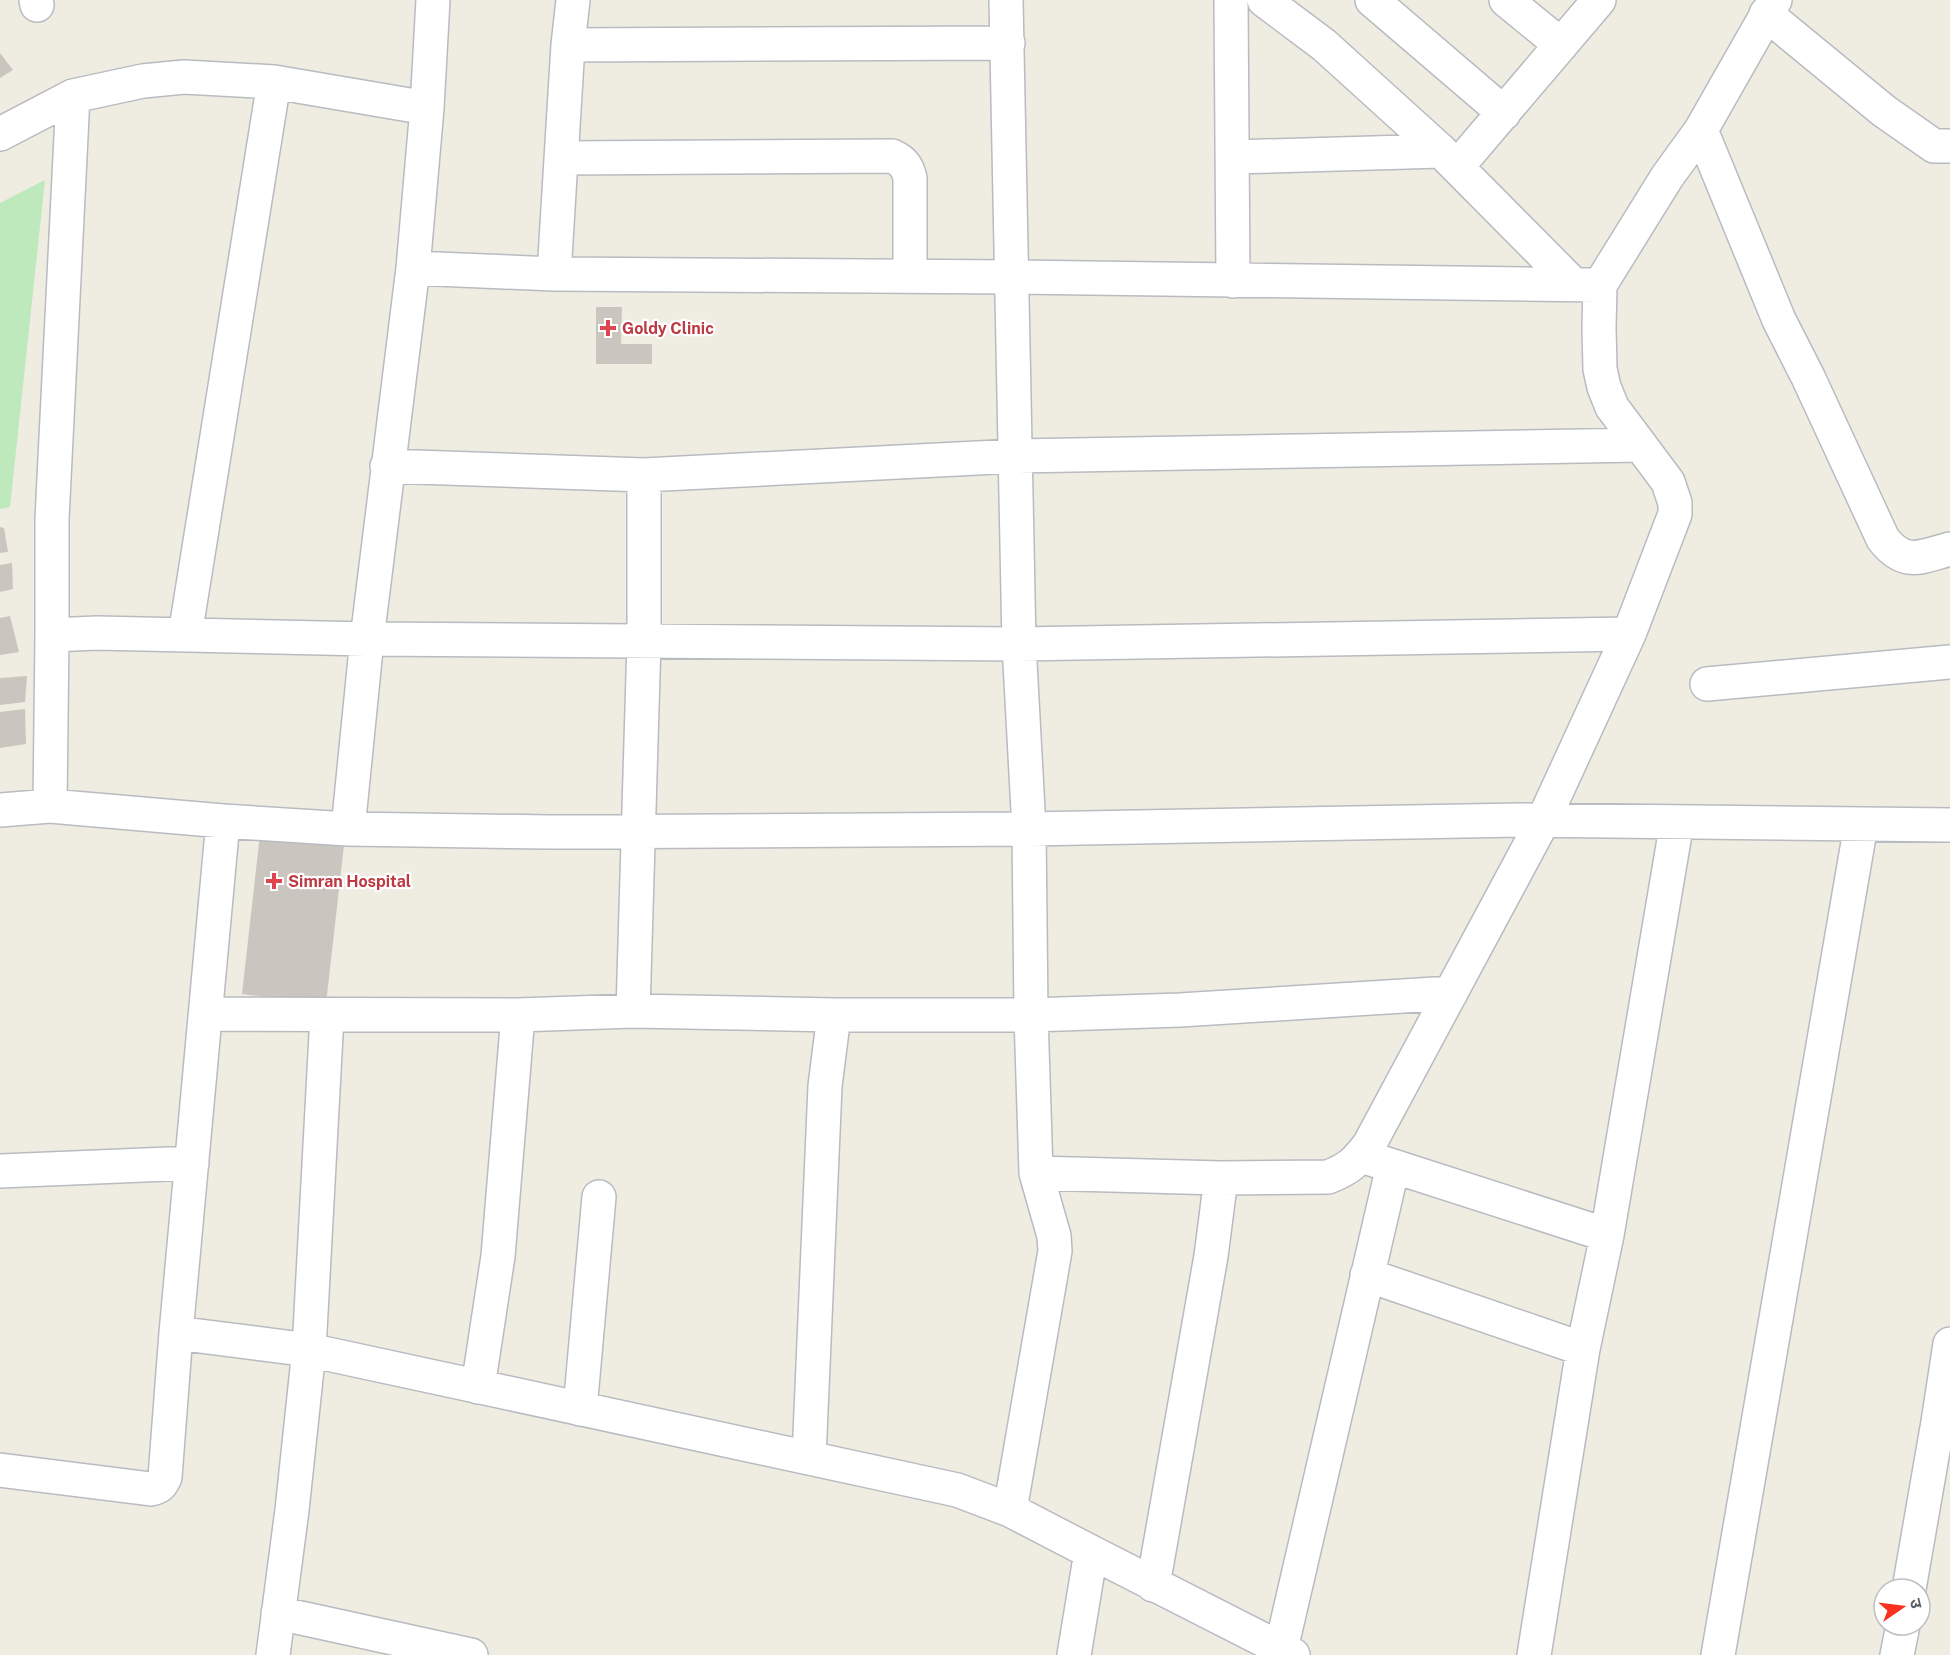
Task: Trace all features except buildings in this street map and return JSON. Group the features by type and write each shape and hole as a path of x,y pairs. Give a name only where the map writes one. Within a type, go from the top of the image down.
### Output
{"street":[{"path":"348,829 387,466 413,268 427,108 433,0"},
{"path":"554,274 568,45 573,0"},
{"path":"1006,0 1019,644 1029,829 1036,1173 1054,1236 1055,1251 1010,1510"},
{"path":"1231,0 1233,281"},
{"path":"1036,1173 1221,1178 1328,1177 1343,1172 1356,1163 1369,1145 1543,820 1629,634 1675,514 1675,503 1668,482 1612,407 1604,387 1600,369 1599,328 1587,284 1324,45 1264,0"},
{"path":"1372,0 1504,112"},
{"path":"1506,0 1561,45"},
{"path":"1233,157 1449,159 1504,112 1599,0"},
{"path":"1587,284 1701,130 1771,7 1884,111 1934,146 1950,146"},
{"path":"568,45 1008,43"},
{"path":"0,134 73,96 143,81 184,77 274,82 427,108"},
{"path":"185,635 274,82"},
{"path":"51,806 52,519 73,96"},
{"path":"1701,130 1779,320 1883,539 1900,556 1923,556 1950,549"},
{"path":"561,158 892,156 903,161 910,178 910,276"},
{"path":"413,268 554,274 1587,284"},
{"path":"387,466 644,475 1016,456 1639,445"},
{"path":"633,1011 644,641 644,475"},
{"path":"52,635 1019,644 1629,634"},
{"path":"1707,684 1950,662"},
{"path":"0,810 51,806 223,822 348,829 550,832 1029,829 1543,820 1950,825"},
{"path":"0,1470 152,1489 158,1488 163,1483 223,822"},
{"path":"1534,1655 1583,1349 1607,1235 1677,822"},
{"path":"1718,1655 1861,825"},
{"path":"206,1014 518,1015 633,1011 834,1015 1031,1015 1180,1010 1451,993"},
{"path":"478,1387 498,1256 518,1015"},
{"path":"809,1458 825,1086 834,1015"},
{"path":"273,1655 292,1510 309,1350 327,1016"},
{"path":"1361,1156 1607,1235"},
{"path":"0,1171 192,1163"},
{"path":"177,1333 309,1350 957,1490 1010,1510 1287,1652 1367,1275 1393,1166"},
{"path":"1153,1585 1211,1256 1221,1178"},
{"path":"580,1409 599,1197"},
{"path":"1367,1275 1583,1349"},
{"path":"1911,1577 1950,1344"},
{"path":"1074,1655 1091,1552"},
{"path":"278,1613 471,1655"},
{"path":"1898,1655 1901,1637"}],"green space":[{"path":"45,180 10,507 0,509 0,203"}],"place":[{"name":"Goldy Clinic","path":"608,328"},
{"name":"Simran Hospital","path":"274,881"}]}
